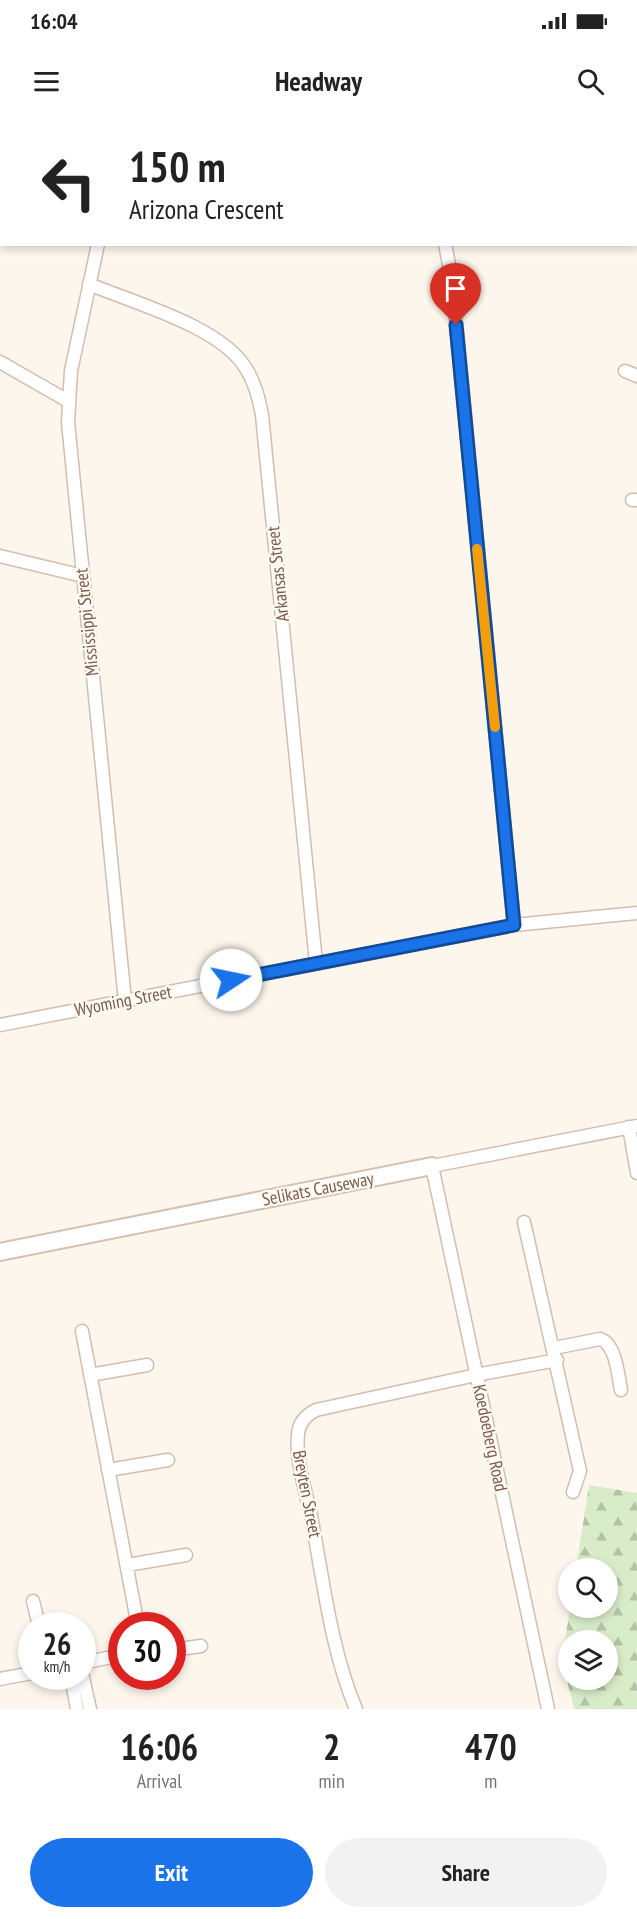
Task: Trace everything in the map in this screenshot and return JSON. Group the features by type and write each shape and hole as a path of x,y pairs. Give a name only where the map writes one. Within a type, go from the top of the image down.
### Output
{"street":[{"name":"Mississippi Street","path":"98,246 71,370 68,400 125,1001"},
{"path":"445,246 452,280 514,925"},
{"name":"Arkansas Street","path":"89,284 210,335 239,359 256,388 262,415 316,963"},
{"path":"0,362 68,400"},
{"path":"625,371 637,376"},
{"path":"0,556 83,576"},
{"name":"Wyoming Street","path":"0,1025 514,925 637,913"},
{"path":"633,1126 637,1173"},
{"name":"Selikats Causeway","path":"0,1252 633,1126"},
{"name":"Koedoeberg Road","path":"432,1166 548,1709"},
{"path":"524,1222 556,1354 580,1471 573,1492"},
{"path":"82,1331 135,1612"},
{"name":"Breyten Street","path":"356,1709 340,1660 297,1444 300,1426 307,1415 316,1410 476,1375 556,1354 600,1339 606,1341 611,1348 621,1390"},
{"path":"90,1375 147,1365"},
{"path":"108,1470 168,1460"},
{"path":"127,1565 186,1555"},
{"path":"33,1601 36,1612"},
{"path":"186,1649 201,1647"},
{"path":"0,1679 18,1676"},
{"path":"76,1690 83,1708"},
{"path":"82,1690 83,1708"}],"green space":[{"path":"589,1485 637,1493 637,1709 574,1709 569,1690 618,1690 618,1630 567,1630 568,1618 618,1618 618,1558 578,1558"}],"slow traffic":[{"path":"477,549 495,727"}],"route":[{"path":"231,980 514,925 456,325"}]}
